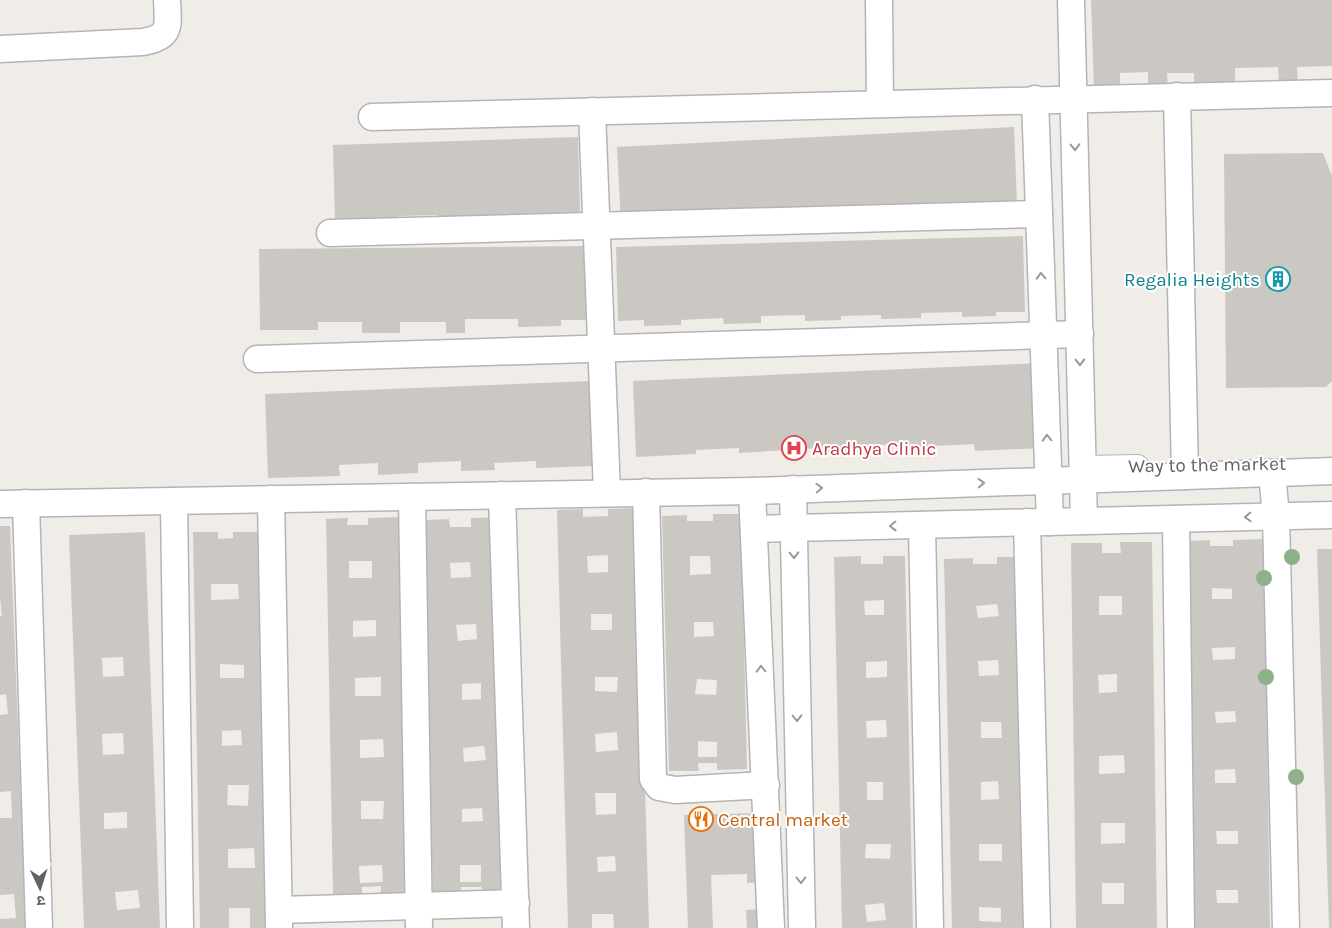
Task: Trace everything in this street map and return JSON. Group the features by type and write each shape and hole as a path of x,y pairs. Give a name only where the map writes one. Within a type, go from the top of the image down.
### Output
{"street":[{"path":"0,49 142,42 157,39 166,32 168,20 167,0"},
{"path":"879,0 880,104"},
{"path":"1071,0 1084,521"},
{"path":"372,117 1332,93"},
{"path":"1177,96 1184,471"},
{"path":"1035,100 1048,481 1038,522 1037,928"},
{"path":"592,111 607,493"},
{"path":"330,233 1039,214"},
{"path":"256,360 1080,334"},
{"name":"Way to the market","path":"1184,471 1239,464 1332,461"},
{"path":"0,504 752,491 1048,481 1083,473 1184,471 1272,473 1332,471"},
{"path":"1272,473 1276,516 1286,928"},
{"path":"793,489 802,928"},
{"path":"752,491 771,928"},
{"path":"646,492 653,779 659,787 675,790 766,785"},
{"path":"271,499 279,919 516,916 502,495"},
{"path":"412,497 419,917"},
{"path":"174,501 180,928"},
{"path":"26,503 39,928"},
{"path":"755,529 1332,515"},
{"path":"1176,519 1181,928"},
{"path":"922,525 930,928"}],"building":[{"path":"1091,0 1332,0 1332,66 1297,67 1298,84 1279,84 1278,67 1235,68 1235,85 1194,87 1194,73 1167,73 1168,88 1148,88 1148,72 1120,73 1120,89 1094,90"},
{"path":"1014,127 1017,203 621,222 617,147"},
{"path":"578,137 580,212 554,213 554,218 518,219 518,215 475,216 438,222 438,215 398,216 398,222 335,224 333,145"},
{"name":"Regalia Heights","path":"1323,153 1332,176 1332,381 1326,387 1226,388 1224,154"},
{"path":"1023,236 1025,312 996,312 996,316 962,317 962,312 921,313 921,318 881,319 881,315 841,316 841,320 805,321 805,315 761,316 761,323 724,324 723,318 681,320 681,325 644,326 644,320 618,321 616,247"},
{"path":"587,246 588,320 561,320 561,326 518,327 518,319 465,319 465,333 446,333 446,322 400,322 400,333 362,333 362,322 318,322 318,330 260,330 259,249"},
{"path":"1039,363 1043,448 975,451 974,444 934,446 934,449 899,451 898,444 856,446 856,451 818,453 818,448 739,453 739,448 696,450 696,454 636,457 633,381"},
{"path":"592,381 595,466 536,468 536,461 494,463 495,470 461,471 461,461 418,463 418,473 378,475 378,463 339,465 340,476 268,478 265,394"},
{"path":"637,508 649,928 614,928 613,914 592,914 592,928 568,928 557,510 583,509 583,517 608,516 608,509","holes":["608,555 608,572 588,573 587,556","591,614 612,614 612,630 591,630","595,677 618,677 617,692 595,691","617,732 618,750 596,752 595,734","595,793 616,793 616,814 596,815","615,856 616,871 598,872 597,857"]},
{"path":"713,514 741,514 747,769 717,770 717,763 698,763 699,771 669,771 662,516 687,515 687,521 713,521","holes":["690,556 710,556 711,574 690,575","694,622 713,622 714,636 694,637","697,679 717,680 716,695 695,694","698,741 717,742 717,757 698,757"]},
{"path":"402,517 409,893 381,893 381,886 362,887 362,894 333,894 326,519 348,518 347,525 368,525 368,518","holes":["349,561 372,561 372,578 349,578","376,620 376,636 353,637 353,621","381,677 381,696 355,696 355,678","383,739 384,757 360,758 360,740","361,801 384,801 383,819 361,819","382,865 383,882 360,883 359,866"]},
{"path":"502,517 511,893 482,894 482,887 461,887 461,894 433,895 424,520 449,519 450,527 471,527 471,518","holes":["470,562 471,577 451,578 450,563","476,624 477,639 458,641 456,625","481,683 481,699 462,700 462,684","484,746 486,760 464,762 463,748","482,808 483,821 462,822 462,809","460,865 481,865 481,882 460,882"]},
{"path":"0,526 10,526 26,928 0,928 0,919 16,918 14,894 0,895 0,818 12,818 11,791 0,792 0,715 8,714 6,694 0,695 0,616 2,616 0,596"},
{"path":"145,532 160,928 84,928 69,535","holes":["123,657 124,676 103,677 102,658","123,733 124,754 103,755 102,734","127,812 127,828 104,829 104,813","138,890 140,908 117,910 115,892"]},
{"path":"193,532 218,532 218,539 233,538 233,532 264,532 272,928 250,928 250,908 229,908 229,928 200,928","holes":["211,584 238,584 239,599 211,600","220,664 244,665 244,678 220,678","241,730 242,745 222,746 222,731","228,785 249,785 248,806 227,805","254,848 255,868 228,868 228,849"]},
{"path":"1264,539 1270,928 1195,928 1189,541 1210,540 1210,546 1233,546 1233,540","holes":["1212,588 1232,589 1232,599 1212,599","1235,647 1235,659 1213,660 1212,648","1235,711 1236,722 1216,723 1215,712","1235,769 1236,783 1215,783 1215,770","1216,831 1238,831 1238,844 1217,844","1216,890 1238,890 1238,903 1217,903"]},
{"path":"1120,542 1152,542 1157,928 1076,928 1071,543 1102,543 1102,553 1121,553","holes":["1099,596 1122,596 1122,615 1099,615","1117,674 1117,692 1099,693 1098,675","1124,755 1125,773 1099,774 1099,756","1101,823 1125,823 1125,843 1101,844","1102,883 1124,883 1124,904 1102,904"]},
{"path":"1317,549 1332,549 1332,928 1329,928"},
{"path":"861,556 861,564 883,564 883,556 905,556 913,928 842,928 834,557","holes":["884,600 884,615 865,615 864,601","887,661 887,677 866,678 866,662","886,720 887,737 867,738 866,721","867,782 883,782 883,800 867,800","866,844 891,844 890,859 865,858","884,903 886,920 867,922 865,905"]},
{"path":"997,557 1021,557 1029,928 952,928 944,559 973,558 973,564 997,564","holes":["997,604 999,616 978,618 976,606","998,660 999,675 979,676 978,661","981,722 1001,722 1002,738 981,738","998,781 999,799 981,800 981,782","979,844 1002,844 1002,861 979,861","979,907 1001,908 1001,922 979,921"]},
{"path":"764,813 766,882 747,883 747,874 711,875 713,928 688,928 684,815"},
{"path":"767,909 768,928 747,928 746,910"}],"place":[{"name":"Regalia Heights","path":"1278,279"},
{"name":"Aradhya Clinic","path":"794,448"},
{"name":"Central market","path":"701,819"}]}
